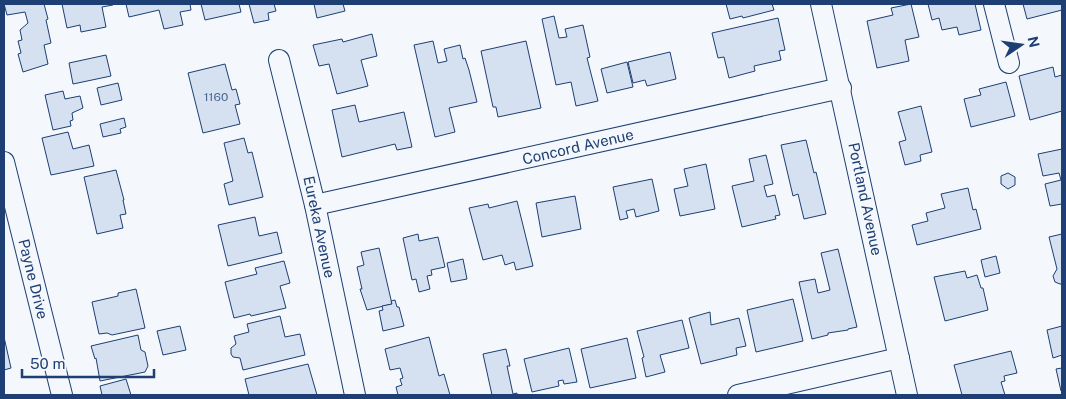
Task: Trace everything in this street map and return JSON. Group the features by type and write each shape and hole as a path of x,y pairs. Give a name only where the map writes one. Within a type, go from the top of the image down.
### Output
{"street":[{"name":"Portland Avenue","path":"822,4 907,395"},
{"path":"994,4 1009,63"},
{"name":"Eureka Avenue","path":"279,60 315,205 355,395"},
{"name":"Concord Avenue","path":"315,205 841,88"},
{"name":"Payne Drive","path":"4,162 62,395"},
{"path":"738,395 899,358"}],"building":[{"path":"4,4 44,4 51,43 44,45 48,64 23,72 18,54 21,53 18,41 22,40 20,30 28,23 25,12 7,15"},
{"path":"62,4 113,5 102,7 106,27 81,32 80,25 67,28"},
{"path":"126,4 190,4 191,10 180,12 183,25 164,29 159,10 129,17"},
{"path":"201,4 239,4 241,12 205,20"},
{"path":"249,4 274,4 276,11 268,13 269,20 254,23"},
{"path":"314,4 343,4 345,11 317,18"},
{"path":"726,4 772,4 774,10 743,18 742,16 730,19"},
{"path":"911,4 919,37 905,40 909,61 877,68 867,21 893,15 891,8"},
{"path":"928,4 975,4 981,30 959,35 957,27 942,30 939,18 932,20"},
{"path":"1023,4 1062,4 1062,10 1027,19"},
{"path":"554,16 559,38 567,37 565,29 583,25 590,57 587,58 598,101 576,106 571,82 556,85 542,19"},
{"path":"778,18 785,50 779,51 781,60 754,66 755,71 729,78 724,57 718,58 712,33"},
{"path":"372,34 377,56 361,60 368,86 337,94 329,64 319,66 313,45 342,39 343,42"},
{"path":"433,41 438,63 447,61 444,49 460,45 477,102 449,108 455,132 435,137 414,45"},
{"path":"526,41 541,108 498,117 496,107 493,107 481,51"},
{"path":"670,52 676,79 647,86 645,80 633,83 628,62"},
{"path":"106,55 111,76 73,84 69,63"},
{"path":"627,62 633,87 607,93 601,69"},
{"path":"225,64 232,90 236,89 240,104 235,105 240,124 203,133 188,73"},
{"path":"1053,67 1055,77 1062,75 1062,111 1030,120 1019,76"},
{"path":"1006,82 1015,116 971,127 964,99 981,95 979,89"},
{"path":"118,83 122,100 101,105 97,88"},
{"path":"63,91 65,99 80,96 83,108 72,113 73,120 70,121 71,126 53,130 45,95"},
{"path":"355,105 359,122 404,112 412,147 397,150 395,144 342,157 332,110"},
{"path":"921,106 932,152 920,155 921,161 905,165 899,142 906,140 898,112"},
{"path":"124,118 126,127 120,129 121,133 103,137 100,124"},
{"path":"68,132 73,149 89,145 94,166 51,175 42,138"},
{"path":"244,138 248,153 252,152 263,197 229,205 224,184 233,181 224,143"},
{"path":"806,140 826,214 804,219 798,194 793,196 781,145"},
{"path":"1062,149 1062,204 1050,206 1045,184 1061,180 1059,173 1043,176 1038,154"},
{"path":"766,155 773,184 764,186 767,197 775,195 780,215 775,216 776,219 742,227 732,186 754,181 749,159"},
{"path":"706,164 715,209 680,216 674,189 688,186 684,169"},
{"path":"116,170 126,214 120,215 123,228 97,234 84,177"},
{"path":"1008,173 1015,177 1015,185 1008,189 1001,184 1001,176"},
{"path":"652,179 659,211 636,217 634,209 626,211 628,218 620,220 613,187"},
{"path":"968,188 973,210 976,209 981,229 917,245 912,225 928,221 926,213 945,208 941,194"},
{"path":"575,196 581,229 542,237 536,203"},
{"path":"517,201 533,266 516,270 514,262 505,265 502,255 483,260 469,208 488,204 489,208"},
{"path":"255,217 259,236 277,232 282,253 228,266 218,225"},
{"path":"418,234 419,241 438,237 445,267 431,270 432,275 427,276 430,289 419,292 416,279 412,280 403,238"},
{"path":"1062,234 1062,284 1060,284 1055,282 1053,276 1057,269 1049,237"},
{"path":"379,248 392,304 367,310 360,289 362,289 357,267 364,265 361,252"},
{"path":"838,249 857,327 828,333 828,335 812,339 799,282 815,279 818,293 830,290 821,253"},
{"path":"996,256 1000,273 985,277 981,260"},
{"path":"463,259 467,279 451,282 447,263"},
{"path":"284,261 290,283 280,286 286,308 234,318 225,282 257,274 255,268"},
{"path":"965,271 967,278 977,275 981,288 983,288 988,310 945,321 934,277"},
{"path":"136,289 145,328 112,335 107,333 99,334 92,302 118,296 118,293"},
{"path":"793,299 803,341 756,352 747,310"},
{"path":"395,300 404,326 383,331 379,311 383,310 382,306 392,304 391,301"},
{"path":"710,312 711,325 739,318 746,346 736,348 737,355 701,364 689,318"},
{"path":"280,316 285,337 300,334 305,355 243,370 240,358 233,357 231,354 231,348 236,344 234,336 249,332 247,324"},
{"path":"682,320 689,348 660,355 665,372 646,377 642,358 644,357 637,331"},
{"path":"180,326 186,350 163,355 157,331"},
{"path":"1062,326 1062,355 1053,358 1047,330"},
{"path":"138,335 141,350 145,352 148,366 145,372 100,381 96,358 91,346"},
{"path":"4,337 11,368 4,370"},
{"path":"429,337 439,376 444,374 450,395 398,395 396,387 402,385 400,379 403,378 400,368 390,370 385,349"},
{"path":"627,338 636,378 590,388 581,349"},
{"path":"569,348 577,382 564,384 563,380 558,381 559,386 532,392 524,359"},
{"path":"506,349 510,366 507,366 513,394 517,393 517,395 492,395 483,354"},
{"path":"1011,351 1017,373 1004,376 1005,381 1001,382 1005,395 962,395 954,365"},
{"path":"308,364 317,395 249,395 245,379"},
{"path":"1062,368 1062,391 1061,391 1056,369"},
{"path":"126,379 131,395 102,395 100,386"}]}
